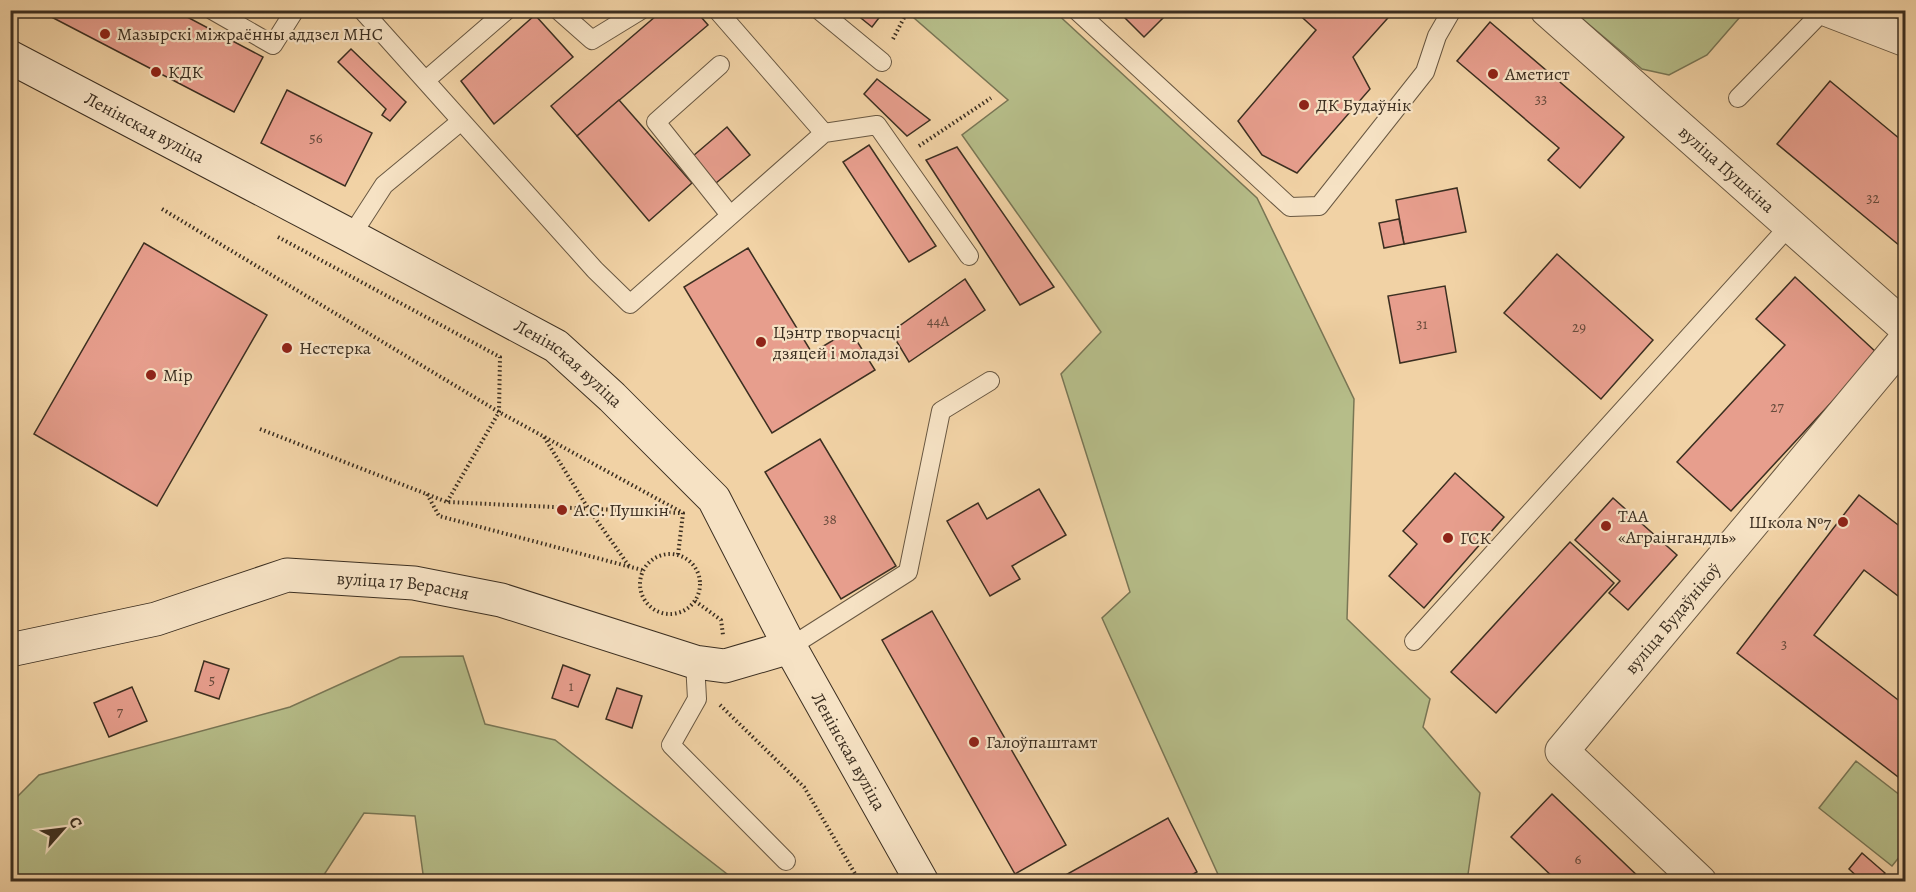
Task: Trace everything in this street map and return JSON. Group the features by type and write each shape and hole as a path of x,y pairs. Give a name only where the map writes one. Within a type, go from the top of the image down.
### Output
{"street":[{"name":"вуліца Пушкіна","path":"1547,10 1905,328"},
{"path":"1826,10 1890,27"},
{"name":"Ленінская вуліца","path":"10,57 555,346 612,398 714,500 790,647 922,882"},
{"name":"вуліца Будаўнікоў","path":"1700,882 1562,751 1905,339"},
{"name":"вуліца 17 Верасня","path":"10,650 156,619 287,575 414,583 501,600 710,664"},
{"path":"710,664 790,647"}],"lane":[{"path":"212,10 273,45 295,10"},
{"path":"362,10 426,80 460,122 595,270 630,304 824,133 877,125 969,256"},
{"path":"426,80 507,10"},
{"path":"558,10 592,40 641,10"},
{"path":"717,10 824,133"},
{"path":"819,10 882,62"},
{"path":"1076,10 1290,207 1318,206 1425,72 1437,36 1452,10"},
{"path":"1738,98 1826,10"},
{"path":"720,65 656,122 730,215"},
{"path":"351,236 384,185 460,122"},
{"path":"1414,641 1790,225"},
{"path":"790,647 908,572 941,411 990,381"},
{"path":"710,664 697,699 671,745 786,861"}],"path":[{"path":"882,62 908,10"},
{"path":"901,158 991,98"},
{"path":"162,209 499,412 683,513"},
{"path":"275,235 500,357 499,412 447,502"},
{"path":"260,429 447,502 683,513"},
{"path":"543,436 588,508 629,567"},
{"path":"427,493 439,516 642,570"},
{"path":"678,555 683,513"},
{"path":"678,555 687,559 694,565 700,583 695,601 681,613 671,615 651,609 644,601 640,591 639,581 642,570 657,556 678,555"},
{"path":"695,601 721,620 710,664 720,706 804,787 860,882"}],"green space":[{"path":"1739,10 1740,17 1707,55 1669,75 1642,69 1573,11"},
{"path":"906,11 1054,11 1257,198 1354,399 1347,619 1430,699 1423,727 1480,793 1467,881 1221,881 1102,618 1130,592 1061,374 1101,332 962,135 1008,100"},
{"path":"463,656 485,724 555,740 736,881 424,881 415,816 364,813 320,881 11,881 11,803 39,775 290,707 400,657"},
{"path":"1856,761 1905,799 1905,850 1892,866 1819,808"}],"building":[{"path":"38,10 174,10 263,57 234,112"},
{"path":"663,10 695,10 708,25 577,136 551,106"},
{"path":"851,10 885,10 872,27"},
{"path":"1117,10 1171,10 1144,37"},
{"name":"ДК Будаўнік","path":"1294,10 1395,10 1353,57 1370,89 1297,173 1262,155 1238,121 1316,30"},
{"path":"535,15 573,57 494,124 461,81"},
{"path":"1490,22 1624,137 1580,188 1548,160 1559,148 1457,61"},
{"path":"351,49 406,102 390,121 382,115 386,109 338,62"},
{"path":"877,79 930,120 907,136 864,94"},
{"path":"1830,81 1906,144 1906,251 1777,144"},
{"path":"287,90 372,133 345,186 261,143"},
{"path":"619,100 692,183 649,221 577,136"},
{"path":"727,127 750,155 716,183 693,156"},
{"path":"869,145 936,246 909,262 843,162"},
{"path":"957,147 1054,287 1020,305 926,160"},
{"path":"1457,188 1466,232 1404,244 1396,200"},
{"path":"1399,219 1404,244 1384,248 1379,223"},
{"name":"Мір","path":"144,243 267,315 157,506 34,434"},
{"name":"Цэнтр творчасці дзяцей і моладзі","path":"748,248 812,353 850,330 875,370 772,433 684,287"},
{"path":"1557,254 1653,340 1601,399 1504,313"},
{"path":"1795,277 1877,353 1731,511 1677,462 1785,345 1756,319"},
{"path":"965,279 985,310 909,362 891,332"},
{"path":"1445,286 1456,352 1400,363 1388,296"},
{"path":"820,439 896,566 841,599 765,472"},
{"name":"ГСК","path":"1455,473 1504,517 1424,608 1389,576 1417,544 1403,531"},
{"path":"1039,489 1066,535 1012,566 1020,579 990,596 947,521 978,503 987,519"},
{"path":"1859,495 1906,531 1906,602 1864,570 1814,635 1906,706 1906,783 1737,653"},
{"path":"1613,498 1677,555 1628,610 1609,593 1620,581 1575,540"},
{"path":"1570,542 1614,583 1496,713 1451,672"},
{"name":"Галоўпаштамт","path":"932,611 1066,845 1015,874 882,640"},
{"path":"204,661 229,669 219,699 195,691"},
{"path":"563,665 590,675 578,707 552,698"},
{"path":"132,687 147,721 109,737 94,703"},
{"path":"617,688 642,696 632,728 606,719"},
{"path":"1552,794 1644,882 1558,882 1511,837"},
{"path":"1168,818 1197,872 1179,882 1053,882"},
{"path":"1862,853 1885,873 1878,882 1863,882 1849,869"}],"place":[{"name":"Мазырскі міжраённы аддзел МНС","path":"105,34"},
{"name":"КДК","path":"156,72"},
{"name":"Аметист","path":"1493,74"},
{"name":"ДК Будаўнік","path":"1304,105"},
{"name":"Цэнтр творчасці дзяцей і моладзі","path":"761,342"},
{"name":"Нестерка","path":"287,348"},
{"name":"Мір","path":"151,375"},
{"name":"А.С. Пушкін","path":"562,510"},
{"name":"Школа №7","path":"1843,522"},
{"name":"ТАА «Аграінгандль»","path":"1606,526"},
{"name":"ГСК","path":"1448,538"},
{"name":"Галоўпаштамт","path":"974,742"}]}
